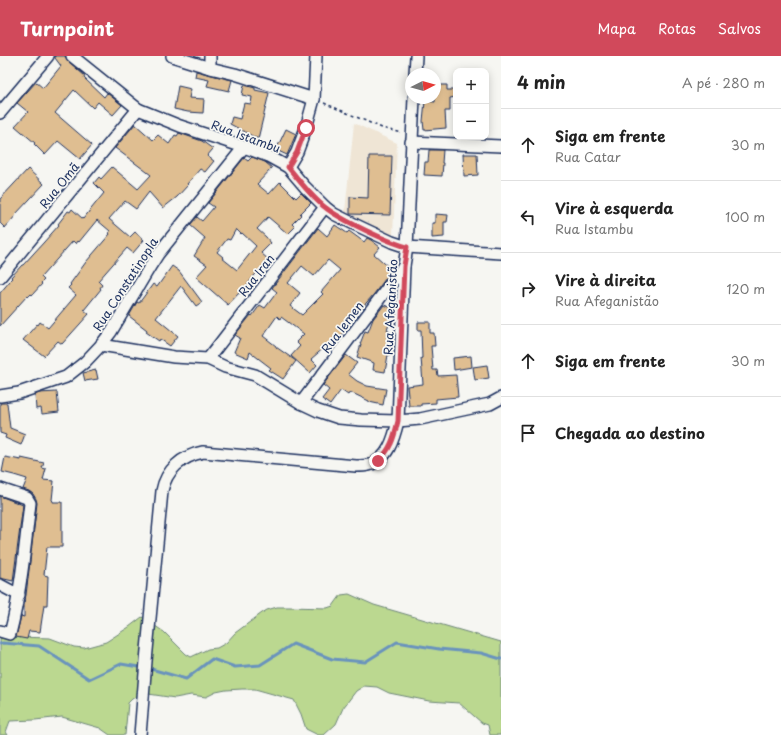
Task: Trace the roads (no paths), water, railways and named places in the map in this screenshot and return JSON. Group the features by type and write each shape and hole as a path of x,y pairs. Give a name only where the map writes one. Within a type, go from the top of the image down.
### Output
{"street":[{"path":"0,113 48,56"},
{"name":"Rua Istambu","path":"72,56 138,109 180,126 268,156 288,167 325,207 356,226 407,247 501,253"},
{"path":"172,56 314,99"},
{"path":"210,56 210,68"},
{"path":"288,167 297,152 306,128 314,99 316,56"},
{"path":"415,68 416,56"},
{"name":"Rua Afeganistão","path":"140,735 144,675 162,491 166,478 177,464 186,457 195,453 203,452 356,466 369,465 378,461 385,455 395,434 398,421 404,266 407,247 414,104"},
{"name":"Rua Omã","path":"0,277 138,109"},
{"path":"412,139 501,146"},
{"name":"Rua Constatinopla","path":"0,396 19,393 66,377 85,362 111,332 158,254 244,147"},
{"name":"Rua Iran","path":"208,359 325,207"},
{"name":"Rua Iemen","path":"301,403 404,266"},
{"path":"101,345 174,357 208,359 226,367 255,375 301,403 339,418 398,421 420,419 490,404 501,398"},
{"path":"0,489 27,498 30,503 18,595 5,632"},
{"path":"0,585 18,595"}],"waterway":[{"path":"0,644 39,646 89,679 121,664 151,669 186,679 212,659 235,667 260,665 293,644 332,659 365,662 397,642 439,649 481,653 501,659"}]}
